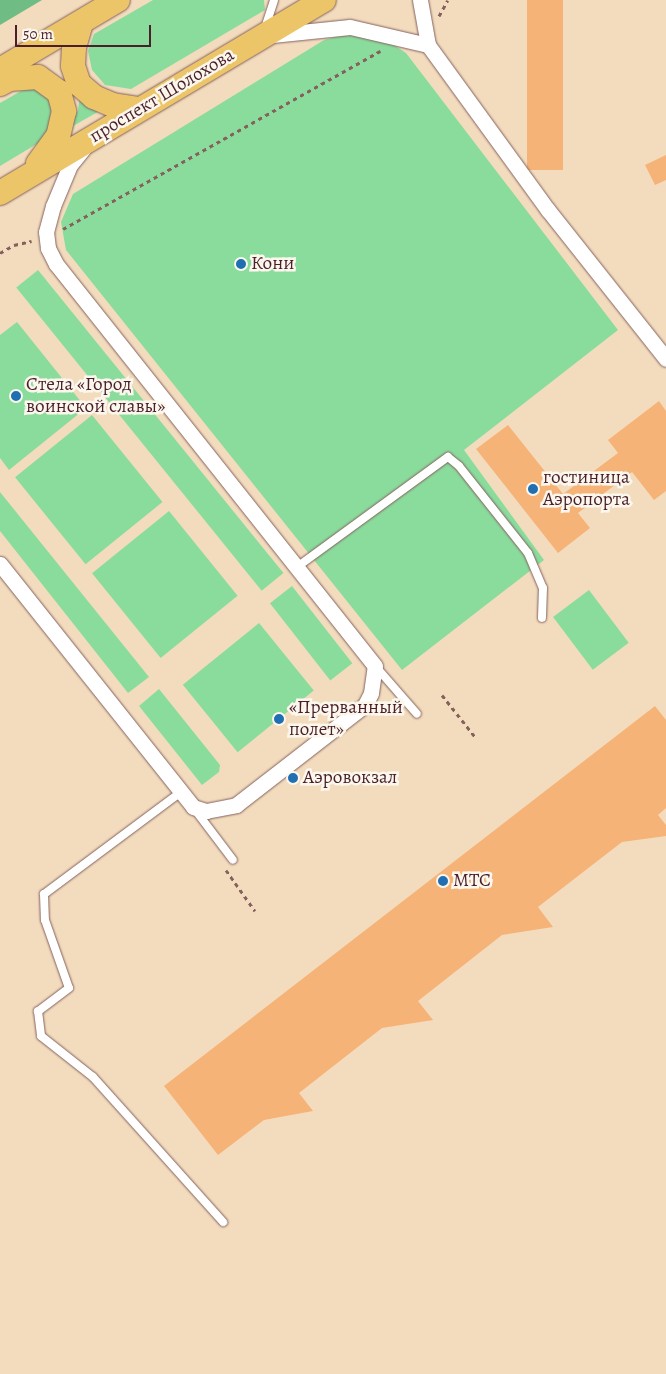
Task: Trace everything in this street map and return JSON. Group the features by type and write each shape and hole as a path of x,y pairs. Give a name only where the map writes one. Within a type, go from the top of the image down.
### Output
{"main road":[{"path":"0,70 118,0"},
{"name":"проспект Шолохова","path":"0,193 33,171 324,0"},
{"path":"81,23 74,47 73,66 79,84 94,97 113,105 139,108"},
{"path":"0,84 9,78 38,77 59,92 64,111 58,136 33,171"}],"street":[{"path":"420,0 423,26 428,45 548,210 666,359"},
{"path":"262,36 350,27 428,45"},
{"path":"0,564 193,807 206,811 222,810 243,800 365,705 375,666 56,264 47,238 53,206 70,165 96,134"}],"lane":[{"path":"262,36 274,0"},
{"path":"297,567 448,457 459,466 528,553 543,588 542,618"},
{"path":"375,666 417,714"},
{"path":"181,792 44,894 45,920 69,988 38,1011 41,1036 93,1077 223,1222"},
{"path":"193,807 233,860"}],"path":[{"path":"423,26 444,14 448,0"},
{"path":"0,253 14,245 47,238 403,38"},
{"path":"442,695 476,738"},
{"path":"224,868 256,911"}],"green space":[{"path":"0,0 42,0 0,25"},
{"path":"153,0 264,0 265,10 131,89 105,85 92,70 88,51 94,34"},
{"path":"354,32 391,43 406,53 618,330 464,450 544,560 402,670 66,250 61,222 73,194 324,40"},
{"path":"34,88 46,94 52,107 48,132 40,142 0,166 0,103 21,91"},
{"path":"80,95 103,109 66,130 78,110"},
{"path":"38,270 283,573 262,591 16,288"},
{"path":"17,322 86,408 9,470 0,458 0,335"},
{"path":"92,415 162,502 86,564 15,477"},
{"path":"0,492 149,677 128,693 0,531"},
{"path":"169,511 238,596 161,658 92,573"},
{"path":"292,586 352,663 330,680 270,603"},
{"path":"589,590 629,643 593,670 553,617"},
{"path":"259,623 314,691 238,752 183,685"},
{"path":"159,689 220,765 219,772 202,785 139,706"}],"building":[{"path":"527,0 563,0 563,170 527,170"},
{"path":"666,155 666,180 655,185 645,165"},
{"path":"659,401 666,411 666,491 654,500 632,472 578,513 590,528 558,553 476,449 508,425 563,494 618,453 608,440"},
{"path":"655,706 666,720 666,808 658,815 666,825 666,836 622,842 538,907 553,927 502,935 418,1001 433,1020 382,1028 299,1093 313,1111 264,1120 218,1155 164,1086"}],"place":[{"name":"Кони","path":"241,264"},
{"name":"Стела «Город воинской славы»","path":"16,396"},
{"name":"гостиница Аэропорта","path":"533,489"},
{"name":"«Пpepвaнный пoлeт»","path":"279,719"},
{"name":"Аэровокзал","path":"293,778"},
{"name":"МТС","path":"443,881"}]}
